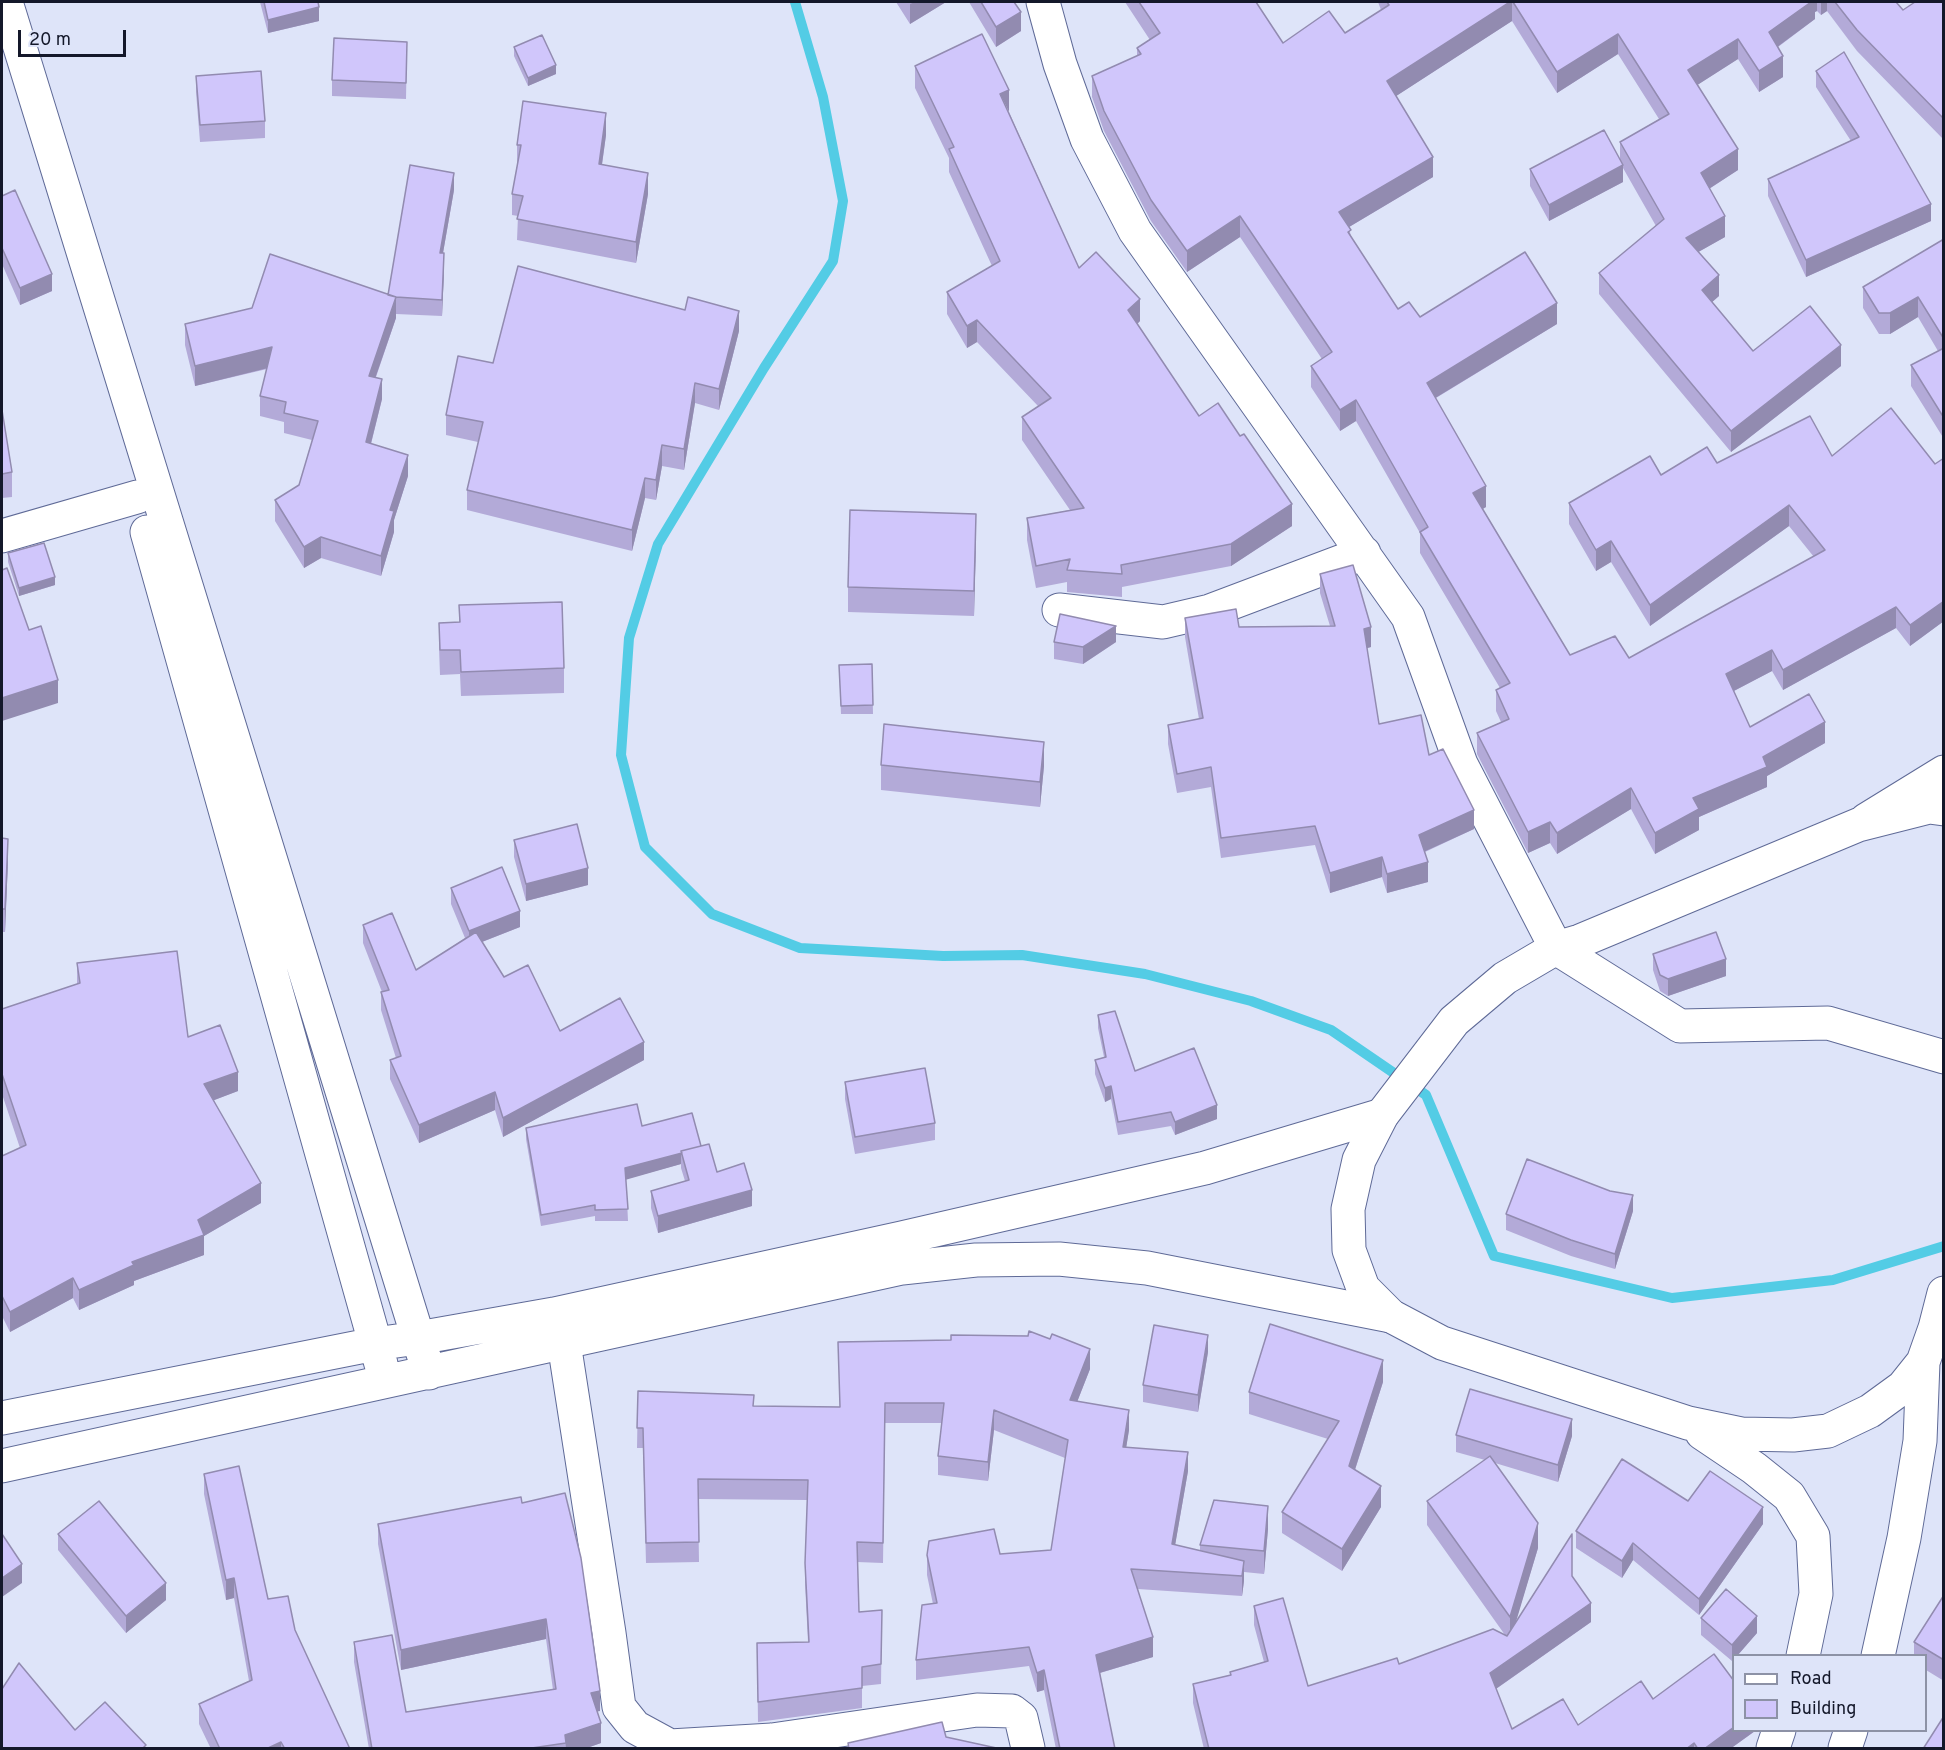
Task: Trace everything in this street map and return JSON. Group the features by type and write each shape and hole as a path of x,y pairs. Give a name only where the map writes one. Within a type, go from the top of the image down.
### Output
{"main road":[{"path":"6,2 429,1373"},
{"path":"1043,2 1060,64 1087,139 1135,231 1408,617 1461,764 1556,948 1680,1026 1828,1023 1944,1057"},
{"path":"2,48 137,497 386,1383"},
{"path":"2,536 137,497"},
{"path":"1059,609 1163,622 1210,611 1364,553"},
{"path":"1858,825 1944,771"},
{"path":"1391,1316 1363,1288 1349,1250 1348,1209 1359,1160 1382,1115 1454,1021 1505,978 1556,948 1580,941 1858,825 1929,807 1944,809"},
{"path":"2,1418 375,1344 565,1311 901,1238 1194,1171 1382,1115"},
{"path":"2,1466 902,1268 976,1260 1059,1259 1147,1268 1391,1316 1442,1343 1688,1424 1741,1434 1792,1435 1828,1431 1870,1411 1903,1387 1923,1362"},
{"path":"1878,1654 1904,1538 1920,1441 1923,1362 1944,1293"},
{"path":"564,1343 619,1707 636,1727 670,1746 772,1740 977,1710 1012,1711 1021,1718 1028,1749"},
{"path":"1688,1424 1754,1468 1790,1496 1814,1536 1816,1594 1803,1654"},
{"path":"1773,1749 1779,1732"},
{"path":"1845,1749 1851,1732"}],"building":[{"path":"264,2 318,2 319,7 268,20"},
{"path":"981,2 1014,2 1021,12 996,27"},
{"path":"1139,2 1256,2 1283,43 1329,11 1345,33 1389,5 1387,2 1510,2 1387,81 1433,157 1339,212 1351,230 1348,232 1398,309 1409,302 1420,317 1525,252 1557,303 1427,383 1486,486 1473,493 1570,655 1615,636 1629,658 1825,550 1789,505 1650,605 1611,541 1596,550 1569,503 1650,456 1661,475 1707,447 1717,463 1810,416 1832,456 1891,408 1935,464 1944,458 1944,601 1910,625 1896,607 1783,670 1772,650 1726,674 1750,727 1809,694 1825,722 1763,757 1767,767 1693,798 1699,809 1655,833 1631,788 1557,833 1550,822 1528,832 1477,733 1509,719 1496,690 1510,683 1420,532 1428,527 1356,400 1340,410 1311,366 1332,352 1240,216 1187,251 1151,200 1104,111 1092,76 1141,54 1137,48 1160,33"},
{"path":"1513,2 1811,2 1769,32 1783,56 1759,71 1738,39 1688,70 1738,149 1701,173 1725,216 1686,238 1719,275 1702,290 1753,351 1810,306 1841,345 1731,431 1599,273 1664,219 1620,142 1669,114 1618,34 1557,72"},
{"path":"1835,2 1896,2 1903,10 1915,2 1944,2 1944,119 1857,30"},
{"path":"982,34 1009,90 1000,94 1079,268 1096,252 1140,299 1128,310 1199,416 1218,403 1240,436 1244,434 1292,504 1231,544 1121,565 1122,574 1067,570 1070,559 1036,566 1027,518 1084,508 1022,417 1051,398 977,320 967,326 947,292 1000,261 949,149 954,147 915,66"},
{"path":"542,35 556,65 528,78 514,47"},
{"path":"334,38 407,42 406,83 332,80"},
{"path":"1844,52 1931,204 1806,260 1768,179 1859,137 1816,71"},
{"path":"261,71 265,121 200,125 196,76"},
{"path":"523,101 606,113 599,164 648,173 636,242 517,219 523,196 512,194 521,145 517,145"},
{"path":"1604,130 1623,165 1549,205 1530,169"},
{"path":"410,165 454,173 440,253 444,253 442,300 388,295"},
{"path":"15,190 52,274 20,288 2,248 2,196"},
{"path":"1944,239 1944,339 1918,297 1890,313 1879,313 1863,287"},
{"path":"270,254 396,297 369,376 382,379 366,442 408,455 390,510 394,511 381,556 321,537 304,547 275,500 299,485 318,421 284,413 286,402 260,396 272,347 195,366 185,324 252,308"},
{"path":"518,266 685,310 688,297 739,311 719,389 695,383 684,449 662,445 656,480 645,478 632,530 467,490 483,422 446,415 458,356 493,363"},
{"path":"1944,348 1944,418 1911,365"},
{"path":"2,410 12,472 2,474"},
{"path":"850,510 976,514 974,591 848,587"},
{"path":"44,543 55,577 19,588 8,553"},
{"path":"1353,565 1371,627 1364,629 1379,724 1421,715 1429,755 1443,749 1474,810 1419,835 1428,862 1387,874 1382,857 1330,873 1315,826 1221,838 1211,767 1177,774 1168,725 1203,718 1185,618 1236,609 1239,627 1335,626 1320,574"},
{"path":"7,568 29,630 41,626 58,680 2,698 2,570"},
{"path":"562,602 564,668 461,672 460,650 440,650 439,623 460,622 459,605"},
{"path":"1060,614 1116,626 1083,647 1054,642"},
{"path":"872,664 873,705 841,706 839,665"},
{"path":"884,724 1044,742 1040,782 881,765"},
{"path":"577,824 588,868 526,884 514,840"},
{"path":"2,838 8,839 5,909 2,909"},
{"path":"502,867 520,911 469,931 451,888"},
{"path":"392,913 416,970 476,932 504,977 528,965 560,1031 620,998 644,1042 503,1118 495,1092 419,1125 390,1060 401,1056 381,992 389,990 363,925"},
{"path":"1716,932 1726,959 1668,979 1660,975 1653,954"},
{"path":"177,951 188,1037 220,1025 238,1072 204,1084 261,1183 198,1220 204,1235 132,1262 134,1265 79,1290 73,1278 10,1312 2,1296 2,1156 26,1145 2,1074 2,1009 80,983 77,963"},
{"path":"1115,1011 1135,1071 1194,1048 1217,1105 1175,1122 1171,1112 1118,1122 1111,1086 1105,1088 1095,1060 1106,1057 1098,1015"},
{"path":"925,1068 935,1123 855,1137 845,1082"},
{"path":"637,1104 642,1126 692,1113 701,1146 625,1168 628,1209 595,1210 595,1205 541,1215 526,1128"},
{"path":"709,1144 717,1172 744,1163 752,1190 658,1216 651,1191 689,1180 681,1151"},
{"path":"1527,1159 1610,1191 1633,1195 1615,1254 1571,1240 1506,1214"},
{"path":"1270,1324 1383,1360 1349,1466 1381,1486 1342,1549 1282,1512 1339,1421 1249,1392"},
{"path":"1154,1325 1208,1335 1198,1395 1143,1385"},
{"path":"1029,1331 1050,1339 1052,1334 1090,1349 1070,1400 1129,1410 1123,1447 1188,1452 1172,1544 1244,1561 1242,1576 1131,1569 1153,1637 1096,1655 1115,1749 1060,1749 1044,1670 1037,1673 1029,1647 916,1660 922,1605 937,1603 927,1555 929,1541 994,1529 1000,1554 1051,1550 1068,1440 994,1410 988,1462 938,1456 944,1403 885,1403 883,1543 857,1542 859,1612 882,1610 881,1664 862,1667 862,1688 758,1702 757,1643 809,1642 805,1563 808,1480 698,1479 699,1542 646,1543 643,1428 637,1428 638,1391 754,1395 753,1406 840,1407 838,1342 951,1340 951,1335 1028,1336"},
{"path":"1470,1389 1572,1419 1558,1465 1456,1435"},
{"path":"1490,1456 1538,1523 1510,1617 1427,1501"},
{"path":"1622,1459 1688,1501 1710,1471 1763,1507 1699,1599 1633,1543 1622,1561 1576,1531"},
{"path":"239,1466 268,1599 288,1596 295,1630 350,1749 285,1749 281,1742 266,1749 220,1749 199,1704 252,1680 234,1578 226,1580 204,1474"},
{"path":"565,1493 581,1558 600,1691 591,1693 601,1723 565,1735 566,1743 525,1749 372,1749 354,1642 392,1635 406,1712 556,1689 546,1619 401,1650 378,1524 521,1497 522,1503"},
{"path":"1214,1500 1268,1506 1264,1551 1200,1545"},
{"path":"99,1501 166,1583 126,1616 58,1534"},
{"path":"2,1534 22,1564 2,1578"},
{"path":"1572,1534 1572,1576 1591,1603 1490,1673 1512,1729 1563,1699 1578,1725 1641,1681 1653,1699 1714,1654 1732,1678 1732,1728 1704,1749 1698,1749 1694,1743 1686,1749 1209,1749 1193,1684 1231,1675 1230,1672 1268,1661 1254,1606 1283,1598 1308,1686 1397,1658 1399,1664 1493,1629 1507,1636"},
{"path":"1726,1589 1757,1616 1732,1645 1701,1618"},
{"path":"1944,1595 1944,1660 1914,1642"},
{"path":"19,1663 75,1730 105,1702 146,1745 142,1749 2,1749 2,1689"},
{"path":"1944,1716 1944,1749 1923,1749"},
{"path":"942,1722 946,1737 1001,1749 849,1749 848,1743"}],"waterway":[{"path":"795,2 823,97 843,201 833,261 764,368 658,544 629,638 621,755 645,847 712,914 800,948 943,956 1022,955 1145,974 1251,1001 1331,1030 1426,1095 1494,1256 1672,1298 1833,1280 1944,1246"}]}
